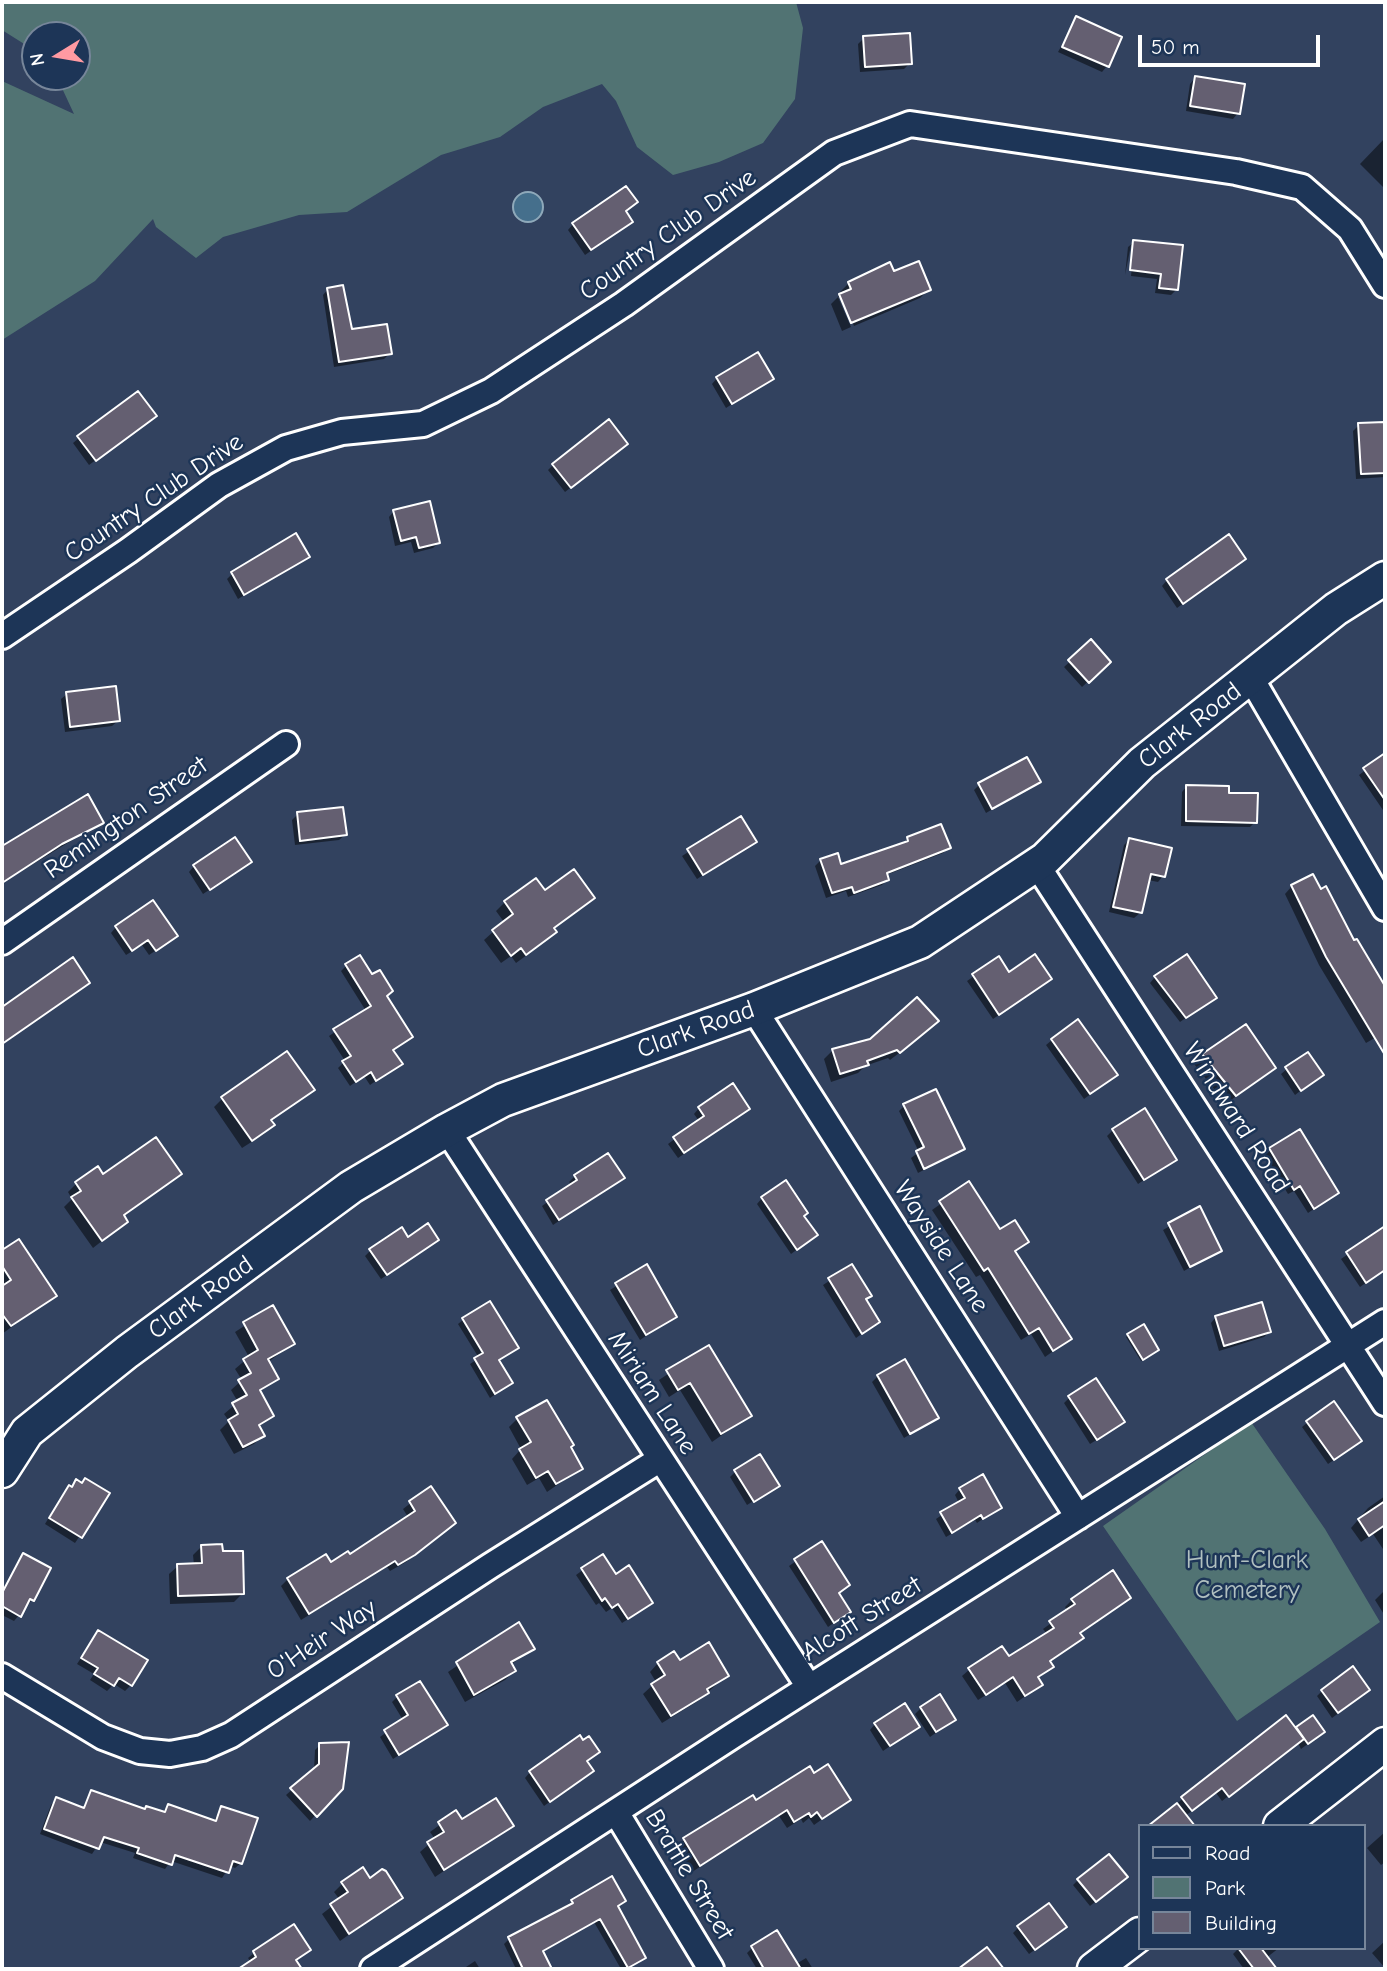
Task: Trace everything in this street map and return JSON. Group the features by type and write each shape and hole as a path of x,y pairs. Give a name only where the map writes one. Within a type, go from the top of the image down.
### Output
{"street":[{"name":"Country Club Drive","path":"2,636 128,551 219,485 286,448 342,432 424,424 491,391 624,304 834,153 909,124 1236,172 1302,187 1350,229 1385,285"},
{"name":"Clark Road","path":"2,1471 27,1432 127,1352 351,1187 447,1130 503,1100 754,1009 920,942 1037,864 1142,763 1336,610 1385,579"},
{"path":"1251,678 1385,908"},
{"name":"Remington Street","path":"2,942 286,744"},
{"name":"Windward Road","path":"1037,864 1385,1403"},
{"name":"Wayside Lane","path":"754,1009 1078,1517"},
{"name":"Miriam Lane","path":"447,1130 808,1688"},
{"name":"Alcott Street","path":"373,1969 808,1688 1385,1322"},
{"name":"O'Heir Way","path":"2,1676 116,1742 140,1751 170,1754 202,1748 231,1735 490,1566 659,1460"},
{"path":"1283,1824 1385,1744"},
{"name":"Brattle Street","path":"615,1812 711,1969"},
{"path":"1094,1969 1138,1936"}],"green space":[{"path":"2,2 796,2 803,28 795,99 763,143 719,162 673,175 637,147 616,101 602,84 543,107 500,137 441,155 347,212 299,215 223,237 196,258 156,227 153,219 95,281 2,340 2,81 74,114 63,91 91,91 91,21 21,21 21,42 2,30"},
{"name":"Hunt-Clark Cemetery","path":"1251,1422 1325,1529 1380,1622 1237,1721 1103,1526"}],"water":[{"path":"528,192 534,193 542,201 542,213 534,221 528,222 522,221 514,213 513,207 514,201 522,193"}],"building":[{"path":"1076,16 1122,37 1109,67 1062,47"},
{"path":"910,33 912,64 865,67 863,36"},
{"path":"1195,76 1245,84 1240,114 1190,106"},
{"path":"626,186 638,202 626,211 633,222 591,250 572,223"},
{"path":"1133,240 1183,245 1178,290 1159,288 1161,274 1130,270"},
{"path":"919,261 931,290 851,323 839,294 851,289 848,282 890,262 894,271"},
{"path":"343,285 352,329 387,324 392,354 339,362 327,288"},
{"path":"758,352 774,379 732,404 716,377"},
{"path":"138,391 157,416 96,461 77,436"},
{"path":"609,419 628,444 571,488 552,464"},
{"path":"1385,422 1385,473 1361,474 1358,423"},
{"path":"430,501 440,543 419,548 416,537 401,541 393,510"},
{"path":"296,533 310,557 244,595 231,572"},
{"path":"1229,534 1246,559 1183,604 1166,579"},
{"path":"1091,639 1111,662 1089,683 1068,660"},
{"path":"116,686 120,721 70,727 66,692"},
{"path":"1385,753 1385,800 1363,768"},
{"path":"1027,757 1041,782 992,809 978,783"},
{"path":"1186,785 1229,786 1229,793 1258,793 1257,823 1186,821"},
{"path":"88,794 104,823 62,844 2,883 2,846"},
{"path":"343,807 347,835 300,841 297,812"},
{"path":"741,816 757,842 703,875 687,849"},
{"path":"941,824 951,848 887,873 889,880 854,893 852,887 832,893 820,859 838,853 841,864 908,841 907,837"},
{"path":"235,837 252,862 210,890 193,865"},
{"path":"1129,838 1172,848 1165,877 1151,874 1142,913 1113,907"},
{"path":"574,869 595,898 554,928 557,932 526,955 521,948 511,956 492,930 513,914 504,901 536,878 545,890"},
{"path":"1313,874 1321,889 1326,886 1354,940 1357,939 1385,986 1385,1055 1326,957 1291,885"},
{"path":"153,900 178,936 156,951 148,940 132,951 115,926"},
{"path":"1035,954 1052,979 999,1015 972,974 999,956 1009,972"},
{"path":"1187,954 1217,998 1186,1018 1154,976"},
{"path":"360,955 372,974 380,970 393,991 387,996 413,1037 393,1050 403,1064 376,1081 371,1072 356,1082 342,1061 351,1056 333,1029 371,1006 345,964"},
{"path":"73,957 90,983 2,1044 2,1007"},
{"path":"917,997 939,1021 900,1053 897,1050 867,1061 869,1065 840,1074 832,1049 870,1039"},
{"path":"1078,1019 1118,1075 1090,1094 1051,1039"},
{"path":"1246,1024 1276,1068 1236,1096 1202,1054"},
{"path":"287,1051 315,1090 271,1120 275,1125 252,1141 221,1097"},
{"path":"1308,1052 1324,1075 1301,1091 1285,1067"},
{"path":"733,1083 750,1109 684,1153 673,1137 704,1116 698,1107"},
{"path":"936,1089 965,1149 924,1169 916,1151 924,1147 903,1104"},
{"path":"1145,1108 1177,1160 1144,1180 1112,1129"},
{"path":"1300,1129 1339,1193 1314,1209 1300,1186 1294,1190 1269,1148"},
{"path":"156,1137 182,1174 124,1215 128,1222 102,1241 71,1197 81,1191 75,1182 98,1166 103,1174"},
{"path":"608,1153 625,1178 559,1220 546,1200 577,1180 574,1175"},
{"path":"786,1180 808,1213 804,1216 818,1235 797,1250 761,1197"},
{"path":"969,1181 1000,1229 1015,1220 1029,1242 1015,1251 1072,1339 1053,1351 1039,1328 1029,1334 988,1268 984,1271 939,1201"},
{"path":"1200,1206 1222,1251 1190,1267 1168,1223"},
{"path":"428,1223 439,1240 387,1275 369,1249 402,1227 408,1237"},
{"path":"1385,1226 1385,1270 1366,1283 1346,1252"},
{"path":"19,1239 57,1296 11,1326 2,1314 2,1286 11,1280 2,1266 2,1250"},
{"path":"647,1264 677,1317 646,1335 615,1283"},
{"path":"852,1264 872,1296 866,1299 880,1322 862,1334 828,1278"},
{"path":"490,1301 519,1348 499,1360 513,1383 495,1394 474,1358 483,1353 462,1318"},
{"path":"1262,1302 1271,1332 1224,1346 1215,1316"},
{"path":"273,1305 295,1344 268,1359 279,1379 260,1390 274,1416 259,1425 265,1436 243,1447 228,1420 238,1414 232,1403 247,1395 238,1380 251,1373 243,1359 258,1350 243,1322"},
{"path":"1144,1324 1159,1350 1143,1360 1127,1334"},
{"path":"709,1345 752,1416 721,1434 690,1383 678,1390 666,1370"},
{"path":"905,1359 939,1418 910,1434 877,1375"},
{"path":"1096,1378 1125,1422 1097,1440 1068,1396"},
{"path":"547,1400 574,1445 571,1447 583,1469 556,1484 548,1471 536,1478 519,1449 531,1442 516,1417"},
{"path":"1334,1401 1362,1441 1334,1460 1306,1421"},
{"path":"760,1454 780,1486 754,1502 734,1470"},
{"path":"983,1474 1002,1508 983,1519 981,1515 952,1533 940,1512 965,1498 959,1488"},
{"path":"85,1478 110,1493 82,1538 49,1518 69,1485 72,1487 76,1479 82,1483"},
{"path":"431,1486 456,1523 415,1555 398,1565 395,1561 309,1614 287,1578 326,1554 331,1562 348,1551 350,1554 415,1511 409,1501"},
{"path":"1385,1501 1385,1525 1369,1536 1358,1519"},
{"path":"822,1541 850,1585 839,1593 851,1612 834,1623 794,1559"},
{"path":"222,1544 223,1551 243,1551 244,1594 178,1596 177,1564 202,1563 201,1545"},
{"path":"23,1553 51,1568 34,1601 30,1599 21,1617 2,1606 2,1593"},
{"path":"603,1554 616,1574 629,1565 653,1603 628,1619 618,1604 612,1608 605,1598 602,1601 581,1568"},
{"path":"1113,1570 1131,1598 1080,1633 1084,1638 1050,1661 1054,1667 1038,1677 1043,1685 1025,1696 1013,1677 986,1695 968,1668 1002,1646 1009,1656 1054,1628 1049,1621 1075,1604 1071,1599"},
{"path":"519,1622 535,1649 511,1662 516,1671 474,1695 456,1662"},
{"path":"98,1630 148,1660 132,1686 119,1678 114,1686 94,1674 98,1668 81,1658"},
{"path":"709,1642 729,1676 707,1689 709,1693 671,1716 651,1684 665,1675 657,1662 674,1651 680,1660"},
{"path":"1353,1666 1370,1690 1338,1713 1321,1690"},
{"path":"420,1681 448,1725 399,1755 384,1730 408,1715 396,1695"},
{"path":"940,1694 956,1720 936,1732 920,1707"},
{"path":"905,1703 920,1727 890,1746 874,1723"},
{"path":"1286,1715 1304,1739 1229,1797 1222,1788 1192,1811 1181,1797"},
{"path":"1313,1715 1325,1732 1308,1744 1296,1727"},
{"path":"580,1735 583,1740 589,1736 600,1752 587,1761 594,1771 550,1802 529,1771"},
{"path":"349,1742 343,1789 317,1817 290,1788 319,1764 319,1743"},
{"path":"828,1764 851,1800 822,1819 817,1812 811,1817 809,1813 794,1822 787,1810 700,1866 683,1838 753,1795 756,1800 810,1766 814,1773"},
{"path":"91,1790 145,1809 146,1806 165,1812 168,1804 216,1821 221,1806 258,1818 242,1864 233,1861 229,1873 175,1855 172,1865 137,1853 139,1848 104,1837 99,1849 44,1829 56,1797 84,1808"},
{"path":"496,1798 514,1826 444,1870 427,1842 444,1832 438,1822 456,1810 462,1819"},
{"path":"1177,1803 1193,1824 1151,1824"},
{"path":"1109,1854 1128,1877 1096,1902 1077,1879"},
{"path":"363,1867 370,1878 382,1869 386,1871 403,1898 349,1934 330,1904 348,1892 341,1882"},
{"path":"612,1876 626,1901 618,1906 646,1958 628,1968 600,1919 543,1951 552,1969 523,1969 508,1937 573,1903 571,1900"},
{"path":"1049,1903 1067,1927 1035,1950 1017,1926"},
{"path":"294,1924 311,1950 296,1960 302,1969 238,1969 256,1957 253,1951"},
{"path":"777,1930 801,1969 764,1969 751,1946"},
{"path":"987,1947 1004,1969 958,1969"},
{"path":"1240,1950 1263,1950 1277,1969 1254,1969"}]}
